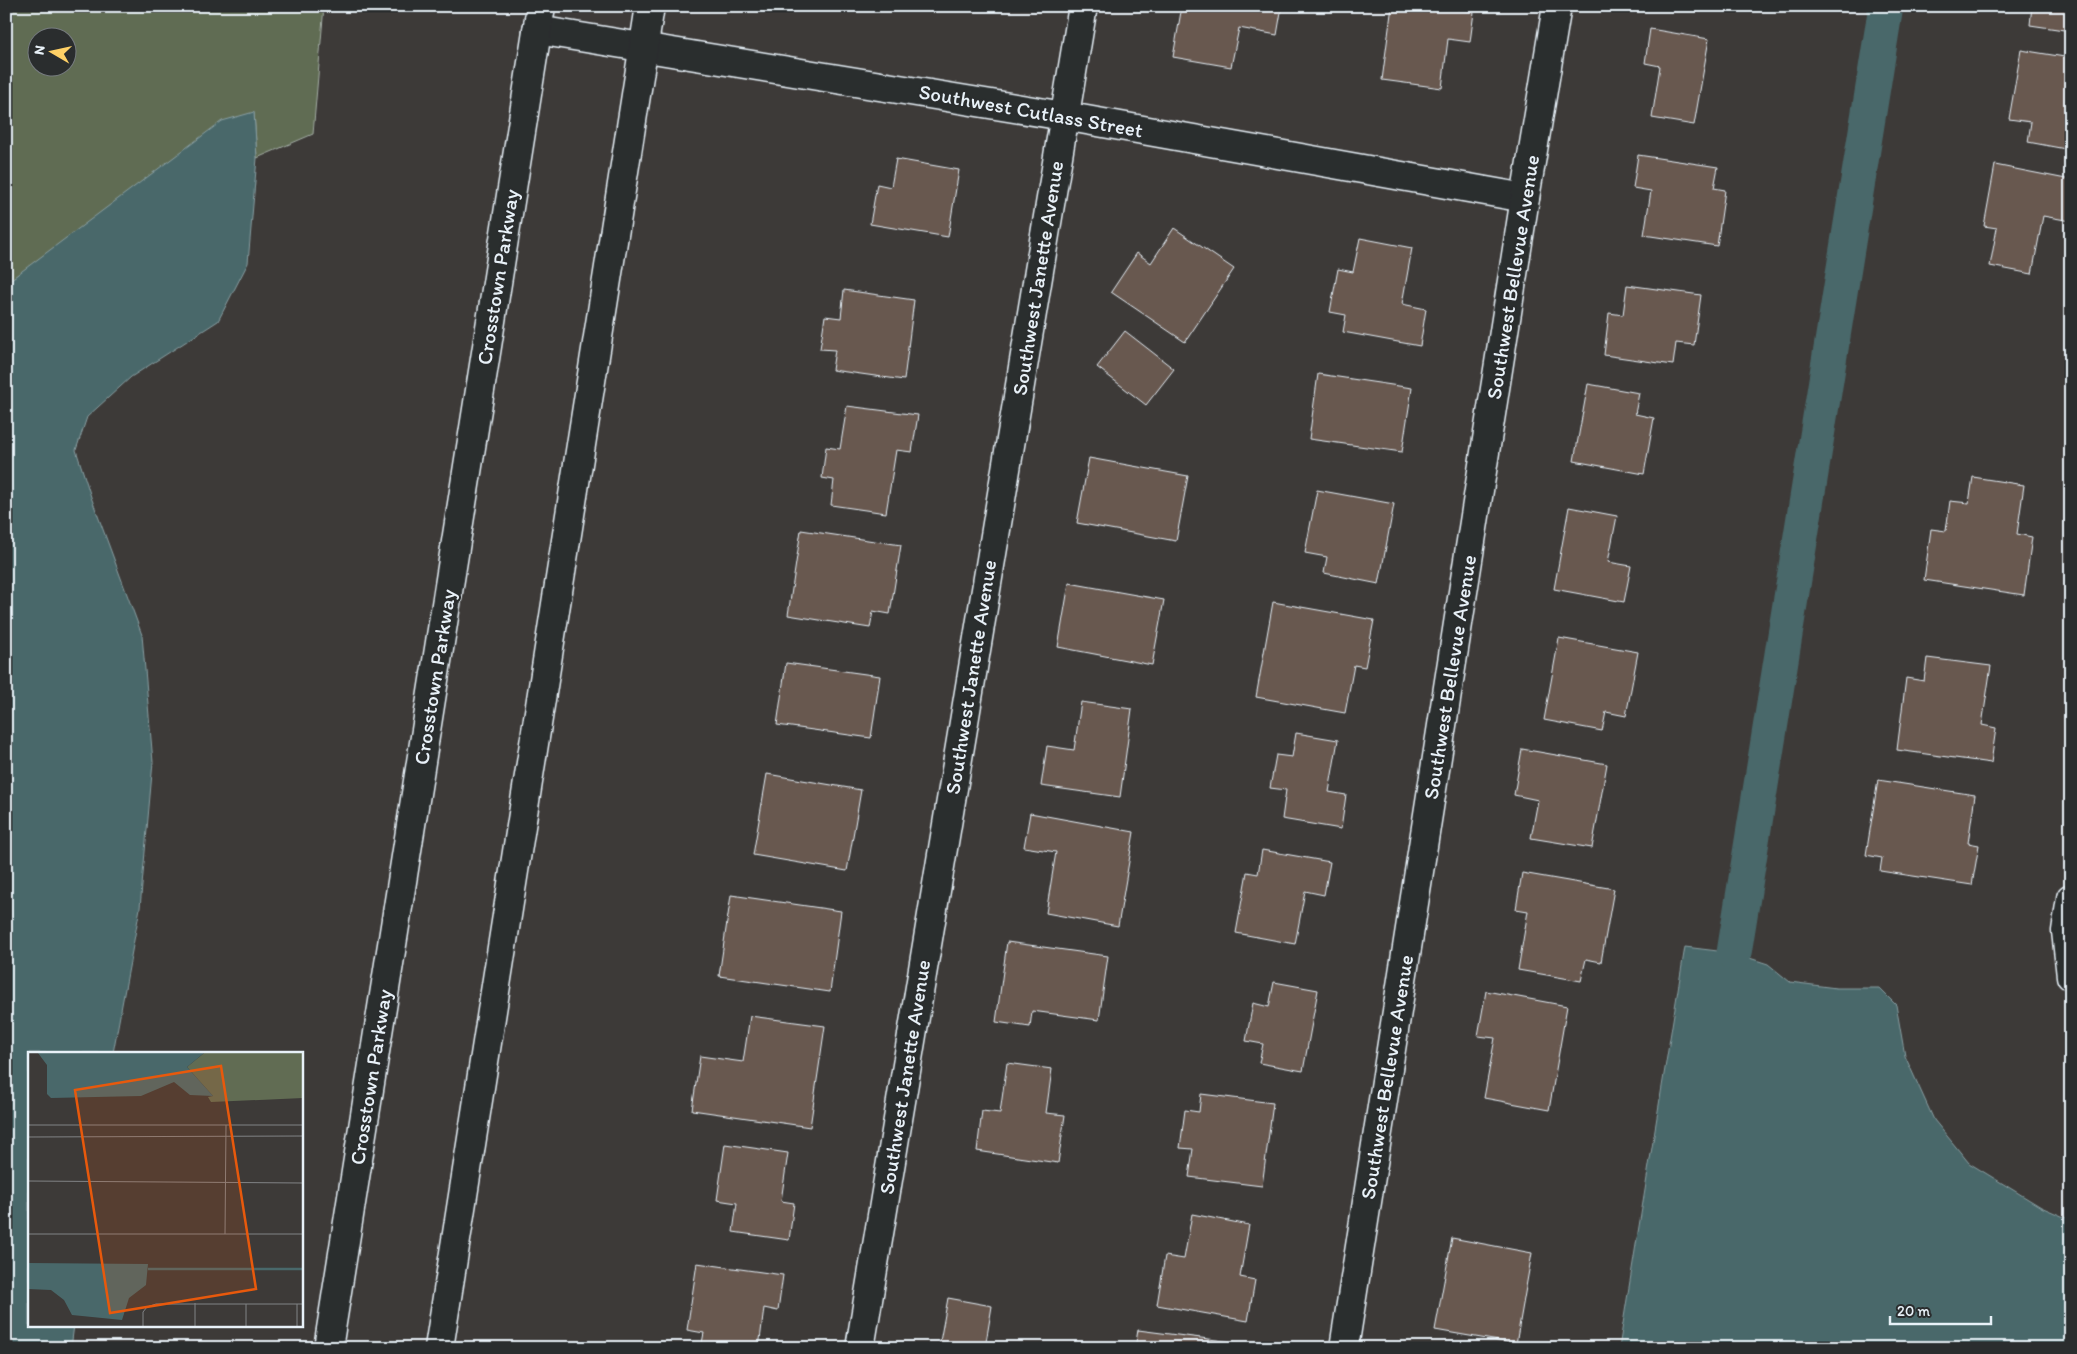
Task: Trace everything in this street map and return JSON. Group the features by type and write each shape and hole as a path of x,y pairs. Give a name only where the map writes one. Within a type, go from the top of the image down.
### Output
{"street":[{"path":"439,1348 650,6"},
{"name":"Southwest Janette Avenue","path":"860,1348 1082,6"},
{"name":"Southwest Bellevue Avenue","path":"1344,1348 1525,198 1557,6"},
{"name":"Southwest Cutlass Street","path":"539,18 644,47 1064,116 1525,198"},
{"name":"Crosstown Parkway","path":"328,1348 539,18"},
{"path":"2071,898 2066,931 2071,976"}],"green space":[{"path":"6,6 324,6 313,134 257,158 254,113 6,283"}],"water":[{"path":"254,112 257,158 248,263 218,321 131,377 87,417 76,450 91,497 142,635 153,762 140,908 113,1052 28,1052 28,1326 74,1326 71,1348 6,1348 6,283 222,121"},
{"path":"1685,947 1734,953 1768,964 1790,982 1836,988 1879,988 1896,1005 1905,1056 1934,1120 1969,1163 2041,1207 2071,1220 2071,1348 1619,1348"}],"building":[{"path":"1182,6 1282,6 1277,35 1239,28 1231,67 1173,57"},
{"path":"1392,6 1431,6 1474,12 1470,42 1448,39 1442,88 1382,80"},
{"path":"2032,6 2071,6 2071,31 2030,25"},
{"path":"1650,29 1709,39 1694,125 1652,118 1660,66 1645,63"},
{"path":"2021,50 2071,58 2071,150 2028,142 2031,122 2009,119"},
{"path":"1638,155 1718,167 1714,188 1725,190 1717,246 1644,235 1651,191 1633,188"},
{"path":"896,159 959,170 948,237 870,224 877,184 891,187"},
{"path":"1995,165 2071,180 2071,221 2043,216 2032,274 1990,266 1997,228 1984,226"},
{"path":"1174,228 1234,269 1185,342 1111,292 1137,253 1151,263"},
{"path":"1360,238 1412,248 1402,304 1426,309 1420,346 1343,332 1346,315 1330,312 1338,269 1353,272"},
{"path":"1627,285 1701,295 1694,345 1676,343 1673,365 1604,355 1609,313 1623,315"},
{"path":"844,290 914,300 904,380 832,370 835,350 820,349 825,316 841,318"},
{"path":"1125,331 1174,369 1146,405 1097,367"},
{"path":"1318,374 1412,388 1402,452 1309,439"},
{"path":"1588,384 1639,393 1635,414 1654,418 1644,474 1574,461"},
{"path":"847,406 918,415 912,452 896,450 886,513 831,505 834,480 822,478 826,447 840,449"},
{"path":"1089,458 1188,476 1176,541 1077,523"},
{"path":"1973,477 2024,485 2017,534 2032,537 2024,595 1924,580 1931,529 1946,531 1950,501 1969,503"},
{"path":"1317,490 1394,504 1379,584 1324,573 1327,557 1305,553"},
{"path":"1569,507 1617,516 1608,562 1631,566 1624,602 1554,589"},
{"path":"801,530 901,545 890,614 873,611 870,628 788,615"},
{"path":"1069,583 1164,600 1152,665 1058,647"},
{"path":"1273,602 1374,620 1365,667 1354,665 1345,713 1256,697"},
{"path":"1559,638 1638,652 1626,716 1606,712 1602,731 1544,720"},
{"path":"1927,658 1991,666 1982,725 1996,728 1991,763 1897,750 1906,678 1924,681"},
{"path":"786,663 880,676 871,738 777,725"},
{"path":"1081,702 1132,709 1120,797 1041,786 1047,746 1074,750"},
{"path":"1296,733 1338,740 1329,792 1346,795 1341,829 1282,819 1286,790 1270,788 1276,755 1292,757"},
{"path":"1522,749 1607,764 1592,848 1531,838 1538,800 1514,795"},
{"path":"767,774 861,790 847,871 753,855"},
{"path":"1878,780 1975,795 1968,843 1979,845 1972,885 1880,871 1882,858 1866,855"},
{"path":"1030,813 1134,832 1118,926 1046,913 1056,852 1024,847"},
{"path":"1262,850 1330,862 1324,895 1305,891 1295,944 1236,933 1247,872 1258,874"},
{"path":"1522,873 1614,889 1601,962 1586,959 1581,981 1518,970 1528,911 1516,909"},
{"path":"731,895 841,911 830,992 719,976"},
{"path":"1007,942 1108,956 1099,1020 1032,1011 1030,1027 996,1022"},
{"path":"1274,982 1318,990 1303,1071 1259,1063 1263,1044 1246,1041 1253,1003 1269,1007"},
{"path":"1486,991 1567,1006 1549,1110 1484,1098 1495,1038 1478,1036"},
{"path":"750,1016 825,1026 810,1127 692,1110 700,1056 743,1062"},
{"path":"1007,1063 1052,1069 1046,1113 1065,1115 1058,1163 977,1151 982,1111 1000,1113"},
{"path":"1201,1094 1273,1103 1262,1186 1189,1177 1193,1149 1180,1148 1185,1110 1199,1112"},
{"path":"725,1144 788,1153 781,1201 794,1203 789,1240 733,1232 737,1203 717,1200"},
{"path":"1192,1214 1249,1225 1240,1277 1255,1280 1248,1321 1157,1305 1165,1256 1184,1259"},
{"path":"1452,1238 1532,1253 1516,1344 1435,1330"},
{"path":"697,1263 783,1275 778,1311 764,1308 759,1348 701,1348 704,1333 687,1330"},
{"path":"948,1298 992,1306 985,1348 939,1347"},
{"path":"1138,1330 1256,1345 1255,1348 1135,1348"}],"waterway":[{"path":"1734,953 1886,6"}]}
